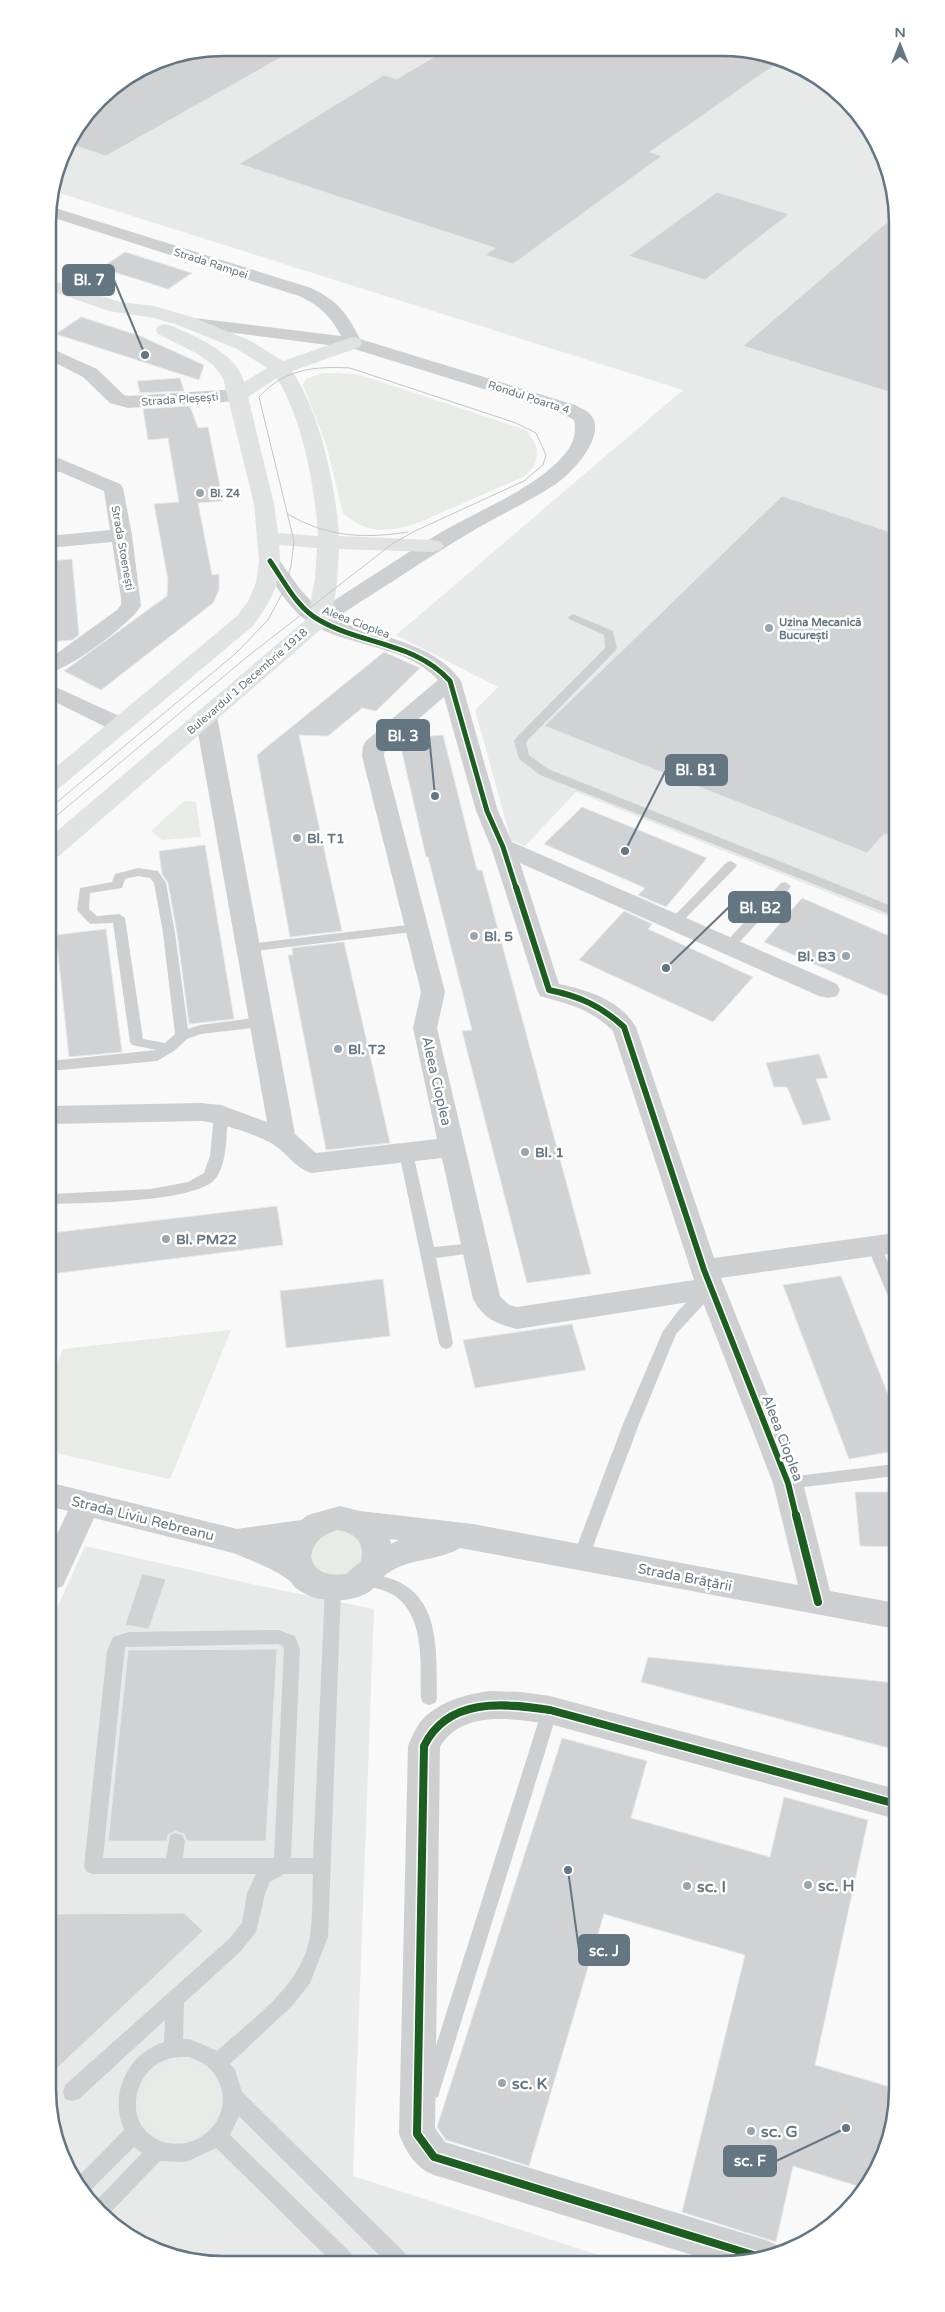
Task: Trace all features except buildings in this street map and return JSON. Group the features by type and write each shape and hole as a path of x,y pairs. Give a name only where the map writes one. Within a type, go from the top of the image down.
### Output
{"main road":[{"name":"Bulevardul 1 Decembrie 1918","path":"57,287 119,307 204,349 227,369 233,377 238,395 264,504 270,561 267,582 260,601 245,621 57,778"},
{"name":"Bulevardul 1 Decembrie 1918","path":"57,844 318,620 328,566 330,542 326,496 300,407 285,374 245,346 194,323 154,312 119,307"},
{"path":"238,395 280,369 353,343"},
{"path":"269,538 433,546"}],"street":[{"name":"Strada Rampei","path":"57,214 305,292 326,301 336,311 353,343"},
{"name":"Rondul Poarta 4","path":"194,323 353,343 568,409 583,417 586,429 581,445 562,469 537,488 433,546 318,620"},
{"name":"Strada Pleșești","path":"57,356 90,372 117,398 128,402 238,395"},
{"name":"Strada Stoenești","path":"57,662 124,614 130,606 131,598 122,535 112,488 58,469"},
{"path":"57,541 122,535"},
{"name":"Aleea Cioplea","path":"270,561 294,594 318,620 419,656 443,670 450,681 374,746 372,756 432,992 425,1028 474,1248 487,1299 494,1310 517,1318 884,1244"},
{"path":"450,681 487,811 503,847 549,990 576,996 598,1004 624,1027 707,1279"},
{"path":"57,694 120,725"},
{"path":"206,716 282,1138"},
{"path":"503,847 828,990"},
{"path":"57,1115 201,1112 220,1114 282,1138 311,1164 452,1147"},
{"name":"Aleea Cioplea","path":"707,1279 788,1483 818,1602"},
{"name":"Strada Liviu Rebreanu","path":"56,1496 235,1541 262,1551 300,1572"},
{"path":"56,1568 86,1504"},
{"path":"331,1519 360,1523 370,1531 376,1541 379,1553 371,1571 344,1588 314,1584 300,1572 296,1562 295,1551 305,1532 314,1525 331,1519"},
{"name":"Strada Brățării","path":"360,1523 473,1537 888,1615"},
{"name":"Strada Liviu Rebreanu","path":"235,1541 305,1532"},
{"name":"Strada Brățării","path":"371,1571 410,1549 437,1542 473,1537"},
{"path":"748,2253 434,2157 417,2134 424,1746 435,1728 452,1715 475,1707 502,1704 550,1710 888,1802"}],"lane":[{"path":"573,616 610,633 611,649 520,741 523,756 544,772 889,910"},
{"path":"675,922 732,865"},
{"path":"169,1048 137,1042 118,918 94,921 83,910 84,891 118,885 119,877 138,872 154,874 160,883 169,933 182,1036"},
{"path":"729,946 785,886"},
{"path":"247,948 416,928"},
{"path":"57,1065 157,1056 182,1036 200,1030 261,1022"},
{"path":"56,1199 150,1194 191,1187 210,1176 217,1156 220,1114"},
{"path":"406,1153 446,1343"},
{"path":"884,1244 888,1265"},
{"path":"428,1253 474,1248"},
{"path":"581,1557 631,1424 670,1332 707,1279"},
{"path":"788,1483 888,1471"},
{"path":"371,1571 404,1593 416,1606 425,1628 430,1698"},
{"path":"220,2062 281,2004 304,1978 319,1937 333,1588"},
{"path":"282,1866 292,1649 289,1641 278,1637 241,1644 129,1639 120,1642 115,1651 93,1866 282,1866 322,1866"},
{"path":"417,2134 550,1710"},
{"path":"174,1866 176,1841"},
{"path":"72,2092 235,1945 250,1926 256,1893 264,1876 282,1866"},
{"path":"173,2049 175,2000"},
{"path":"190,2048 206,2052 220,2062 228,2072 234,2098 226,2124 218,2136 205,2146 189,2152 173,2154 157,2151 144,2144 134,2133 127,2116 126,2098 132,2080 142,2065 156,2054 173,2049 190,2048"},
{"path":"234,2098 394,2256"},
{"path":"85,2183 134,2133"},
{"path":"218,2136 340,2256"},
{"path":"104,2205 157,2151"}],"shaded area":[{"path":"722,56 755,59 796,73 824,91 840,105 854,121 876,159 883,180 889,223 889,917 576,792 525,846 511,840 475,710 498,687 396,635 683,390 60,193 69,159 73,149 91,121 113,98 130,84 169,65 190,59 212,57"},
{"path":"323,373 357,374 526,430 536,448 537,453 534,464 525,476 420,522 389,530 371,529 362,526 343,513 326,444 303,385 306,379"},
{"path":"184,801 196,802 201,837 162,840 151,831"},
{"path":"231,1330 170,1479 56,1453 56,1366 63,1349"},
{"path":"331,1527 361,1534 364,1567 337,1579 311,1567 309,1543"},
{"path":"85,1546 256,1585 374,1609 353,2176 602,2256 223,2256 190,2253 149,2239 130,2228 98,2199 84,2182 69,2153 62,2132 56,2089 56,1610"},
{"path":"184,2064 203,2072 214,2084 217,2098 214,2113 206,2126 193,2135 178,2138 162,2134 152,2127 144,2110 143,2100 145,2091 157,2076 174,2066"}],"tram line":[{"path":"57,802 235,654 268,620 284,590 291,566 294,541 259,397 279,380 300,371 324,368 350,368 516,423 536,433 546,455 543,465 524,481 415,531 392,544 247,657 57,815"},
{"path":"288,514 302,522 331,532 361,535 408,532"}],"cycle path":[{"path":"270,561 305,609 319,620 334,627 408,652 439,669 450,681 487,811 503,847 549,990 590,1001 606,1011 624,1027 704,1270 788,1483 818,1602"},
{"path":"748,2253 434,2157 417,2134 424,1746 436,1727 462,1711 490,1705 521,1706 550,1710 888,1802"}],"place":[{"name":"Bl. 7","path":"145,355"},
{"name":"Bl. Z4","path":"200,493"},
{"name":"Uzina Mecanică București","path":"769,628"},
{"name":"Bl. 3","path":"435,796"},
{"name":"Bl. T1","path":"297,838"},
{"name":"Bl. B1","path":"625,851"},
{"name":"Bl. 5","path":"474,936"},
{"name":"Bl. B3","path":"846,956"},
{"name":"Bl. B2","path":"666,968"},
{"name":"Bl. T2","path":"338,1049"},
{"name":"Bl. 1","path":"525,1152"},
{"name":"Bl. PM22","path":"166,1239"},
{"name":"sc. J","path":"568,1870"},
{"name":"sc. H","path":"808,1885"},
{"name":"sc. I","path":"687,1886"},
{"name":"sc. K","path":"502,2083"},
{"name":"sc. F","path":"846,2128"},
{"name":"sc. G","path":"751,2131"}]}
